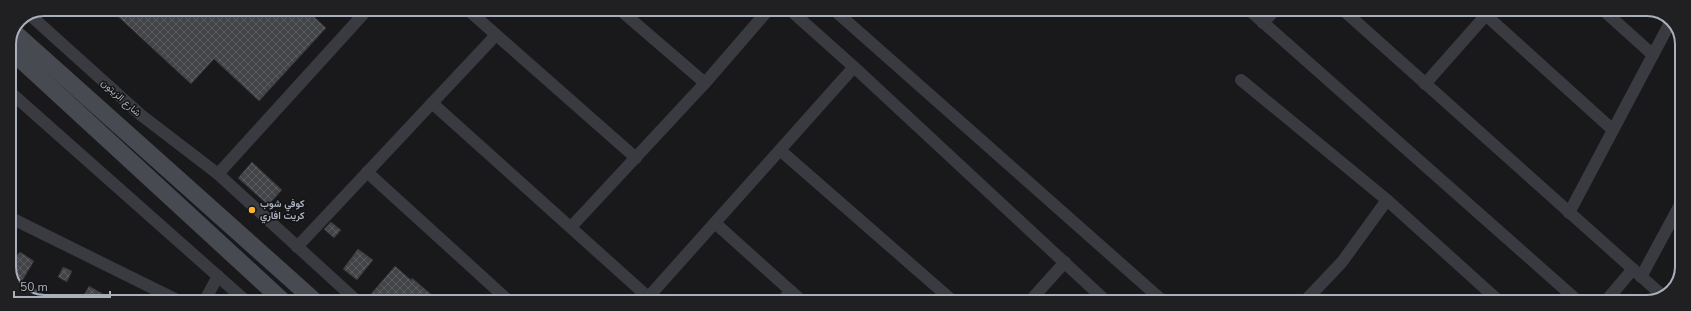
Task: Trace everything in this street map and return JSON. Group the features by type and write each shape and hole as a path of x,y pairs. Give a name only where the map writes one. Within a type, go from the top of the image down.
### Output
{"main road":[{"path":"18,35 308,295"},
{"path":"16,56 276,295"}],"street":[{"path":"218,174 362,16"},
{"path":"476,16 636,158"},
{"path":"627,16 704,83"},
{"path":"571,227 636,158 763,16"},
{"path":"797,16 854,67 1100,295"},
{"path":"841,16 1155,295"},
{"path":"1256,16 1571,295"},
{"path":"1263,23 1270,16"},
{"path":"1350,16 1659,292"},
{"path":"1425,84 1479,16"},
{"path":"1486,16 1614,130"},
{"path":"1610,16 1653,55"},
{"name":"شارع الزيتون","path":"33,18 140,115 218,174 350,295"},
{"path":"1569,213 1668,26"},
{"path":"297,247 496,35"},
{"path":"650,295 781,151 854,67"},
{"path":"1241,80 1387,200 1492,295"},
{"path":"16,97 239,295"},
{"path":"432,103 571,227 642,295"},
{"path":"781,151 946,295"},
{"path":"367,172 502,295"},
{"path":"1311,295 1342,262 1387,200"},
{"path":"1613,295 1637,273 1675,212"},
{"path":"16,220 167,295"},
{"path":"715,224 795,295"},
{"path":"1035,295 1065,262"},
{"path":"208,295 218,276"},
{"path":"787,295 791,291"}],"building":[{"path":"118,16 313,16 326,28 259,101 214,59 191,84"},
{"path":"252,162 282,190 268,205 238,178"},
{"path":"331,222 341,230 334,238 324,229"},
{"path":"358,249 373,260 357,280 343,269"},
{"path":"20,252 34,261 22,281 45,295 32,292 21,283 16,269 16,256"},
{"path":"395,266 432,295 372,295 371,294"},
{"path":"63,267 72,271 67,282 58,277"},
{"path":"89,286 105,295 84,295"}],"place":[{"name":"كوفي شوب كريت افاري","path":"252,210"}]}
